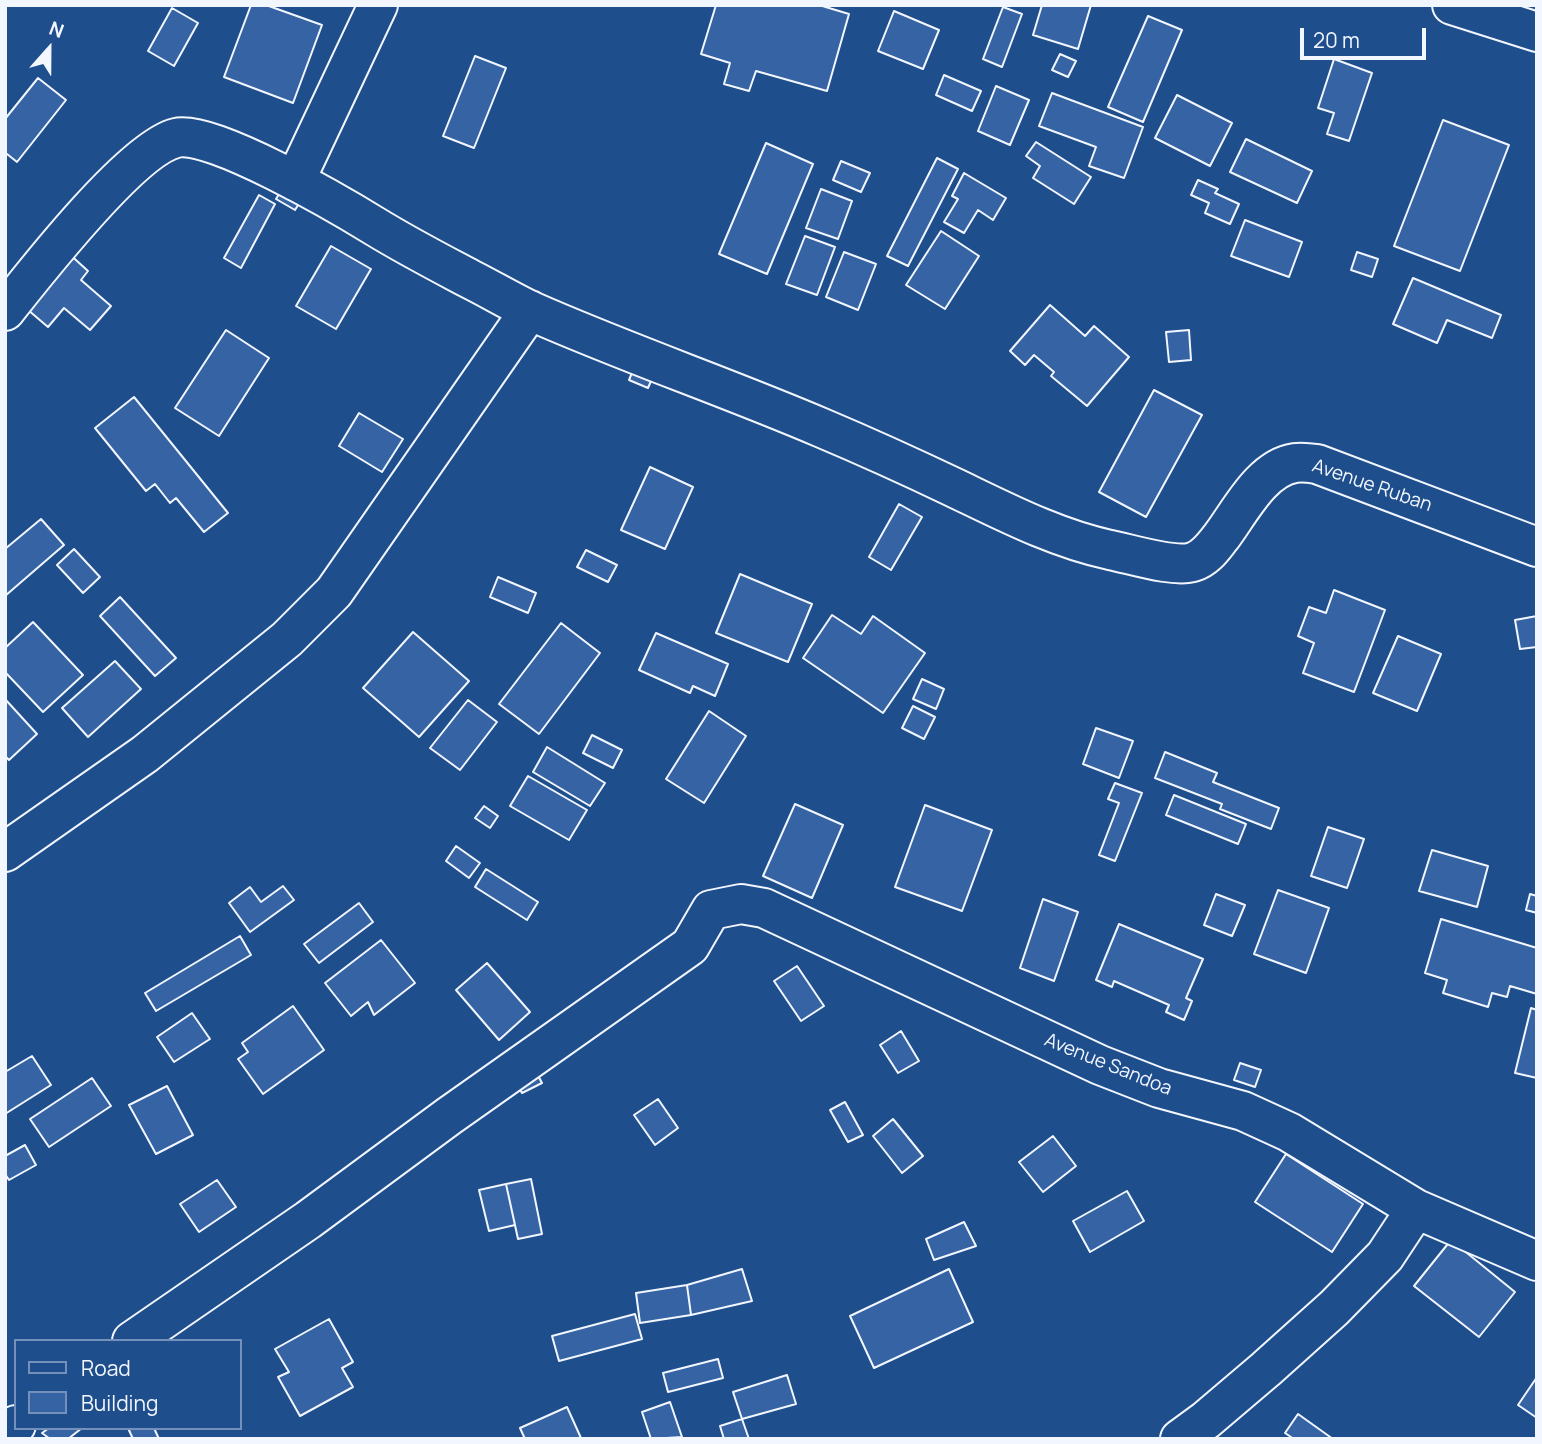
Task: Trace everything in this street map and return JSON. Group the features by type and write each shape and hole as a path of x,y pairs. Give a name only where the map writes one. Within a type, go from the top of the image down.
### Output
{"street":[{"path":"295,181 377,5"},
{"path":"1452,5 1537,32"},
{"name":"Avenue Ruban","path":"5,311 43,262 108,190 161,144 188,137 245,158 295,181 421,254 530,310 824,429 1028,523 1105,549 1191,563 1204,557 1265,478 1280,468 1298,462 1317,464 1537,547"},
{"path":"5,852 145,754 287,639 334,592 530,310"},
{"name":"Avenue Sandoa","path":"135,1339 307,1220 690,946 711,910 741,904 764,908 1100,1065 1159,1088 1243,1111 1289,1132 1416,1209 1537,1261"},
{"path":"1180,1439 1266,1369 1334,1308 1385,1256 1416,1209"}],"building":[{"path":"251,5 266,5 322,25 293,103 224,77"},
{"path":"716,5 819,5 849,14 827,91 756,71 749,91 724,84 730,63 701,54"},
{"path":"1042,5 1091,5 1078,49 1033,35"},
{"path":"1003,7 1022,14 1002,67 983,59"},
{"path":"172,8 198,23 174,66 148,51"},
{"path":"894,11 939,30 923,69 878,51"},
{"path":"1148,16 1182,30 1143,122 1108,107"},
{"path":"1060,54 1076,61 1068,77 1052,70"},
{"path":"475,56 506,68 474,148 443,136"},
{"path":"1334,59 1372,73 1349,141 1327,134 1334,113 1318,108"},
{"path":"944,75 981,91 972,111 936,95"},
{"path":"38,78 66,100 17,162 7,154 5,157 5,119"},
{"path":"996,86 1029,100 1010,145 978,131"},
{"path":"1052,93 1143,127 1124,178 1089,166 1096,147 1039,126"},
{"path":"1177,95 1232,123 1210,166 1155,138"},
{"path":"1443,120 1509,145 1460,271 1394,246"},
{"path":"1246,139 1312,171 1297,203 1230,172"},
{"path":"1036,142 1091,177 1074,204 1033,178 1040,166 1026,156"},
{"path":"766,143 813,164 767,274 719,254"},
{"path":"937,158 958,169 908,266 887,256"},
{"path":"841,161 870,173 861,192 833,180"},
{"path":"964,173 1006,198 993,220 978,210 964,233 944,222 958,199 952,196"},
{"path":"1198,180 1218,189 1215,193 1239,204 1230,224 1205,213 1209,203 1191,195"},
{"path":"287,181 306,192 295,210 276,199"},
{"path":"821,189 852,201 838,239 806,228"},
{"path":"259,195 275,204 241,268 224,258"},
{"path":"1245,220 1302,242 1289,277 1231,256"},
{"path":"941,231 979,256 945,309 906,285"},
{"path":"805,236 835,247 817,295 786,284"},
{"path":"331,246 371,269 336,329 296,306"},
{"path":"66,251 88,271 81,280 111,306 90,330 64,308 48,327 21,304"},
{"path":"844,252 876,264 858,310 826,297"},
{"path":"1357,252 1378,259 1372,277 1351,270"},
{"path":"1413,278 1501,315 1492,338 1447,320 1437,343 1393,324"},
{"path":"1050,305 1085,336 1094,326 1129,357 1087,406 1051,376 1054,372 1034,355 1025,365 1010,351"},
{"path":"226,330 269,358 219,436 175,408"},
{"path":"1189,330 1191,360 1169,362 1166,332"},
{"path":"638,358 658,365 648,388 629,380"},
{"path":"1154,390 1202,415 1146,517 1099,492"},
{"path":"134,397 228,513 204,532 176,498 170,503 155,484 146,491 95,428"},
{"path":"359,413 403,439 382,472 339,446"},
{"path":"650,467 693,487 665,549 621,530"},
{"path":"899,504 922,517 891,570 869,557"},
{"path":"41,519 64,545 5,596 5,549"},
{"path":"74,549 100,577 83,593 57,565"},
{"path":"586,550 617,565 608,582 577,567"},
{"path":"740,574 812,604 788,662 716,633"},
{"path":"498,577 536,593 528,613 490,597"},
{"path":"1334,590 1385,610 1354,692 1303,673 1314,643 1298,636 1309,607 1326,613"},
{"path":"120,597 176,658 155,676 100,616"},
{"path":"832,615 861,634 873,616 925,653 883,713 803,658"},
{"path":"1537,616 1537,647 1520,649 1515,620"},
{"path":"33,622 83,675 43,712 5,672 5,648"},
{"path":"561,623 600,653 539,734 499,704"},
{"path":"413,632 469,681 419,737 363,688"},
{"path":"656,633 728,664 715,696 693,686 690,693 639,670"},
{"path":"1398,636 1441,654 1417,711 1373,693"},
{"path":"115,661 141,689 88,737 62,708"},
{"path":"922,679 944,689 936,709 913,699"},
{"path":"5,699 37,734 9,760 5,756"},
{"path":"468,700 497,722 460,770 430,748"},
{"path":"913,706 935,717 924,739 902,728"},
{"path":"709,711 746,736 704,803 666,779"},
{"path":"1096,728 1133,741 1119,778 1083,764"},
{"path":"592,735 622,750 613,768 583,753"},
{"path":"547,747 605,783 590,806 533,772"},
{"path":"1165,752 1217,773 1213,782 1279,808 1271,829 1220,809 1222,804 1155,778"},
{"path":"528,776 587,810 569,840 510,806"},
{"path":"1115,783 1142,793 1115,861 1099,855 1119,803 1108,799"},
{"path":"1174,795 1246,824 1238,844 1166,815"},
{"path":"795,804 843,825 812,898 763,876"},
{"path":"925,805 992,830 962,911 895,887"},
{"path":"484,806 498,816 490,828 475,818"},
{"path":"1328,827 1364,839 1347,888 1311,876"},
{"path":"456,846 480,863 469,878 446,861"},
{"path":"1432,850 1488,866 1477,907 1419,891"},
{"path":"486,869 538,902 527,920 475,887"},
{"path":"283,886 294,900 250,932 229,903 250,887 261,902"},
{"path":"1278,890 1329,908 1306,973 1254,954"},
{"path":"1216,894 1245,905 1232,936 1204,925"},
{"path":"1530,894 1537,896 1537,913 1526,910"},
{"path":"1043,899 1078,912 1054,981 1020,968"},
{"path":"359,903 373,922 319,963 304,944"},
{"path":"1441,919 1537,948 1537,994 1510,986 1507,997 1492,993 1488,1007 1443,993 1447,980 1425,973"},
{"path":"1119,924 1203,959 1186,998 1192,1001 1184,1020 1166,1012 1169,1005 1114,981 1112,987 1096,980"},
{"path":"240,936 251,955 156,1011 145,993"},
{"path":"381,940 415,983 374,1015 368,1002 351,1016 325,983"},
{"path":"487,963 530,1012 499,1040 456,990"},
{"path":"797,966 824,1006 801,1021 774,981"},
{"path":"293,1006 324,1050 263,1094 238,1059 248,1052 242,1043"},
{"path":"1531,1008 1537,1010 1537,1078 1515,1073"},
{"path":"192,1013 210,1039 174,1062 157,1037"},
{"path":"901,1031 919,1061 898,1073 880,1045"},
{"path":"32,1056 51,1085 5,1114 5,1072"},
{"path":"1240,1063 1261,1070 1255,1087 1234,1080"},
{"path":"533,1066 542,1083 522,1093 512,1076"},
{"path":"92,1078 111,1106 49,1147 30,1119"},
{"path":"167,1086 193,1135 156,1154 129,1105"},
{"path":"658,1099 678,1128 655,1145 634,1115"},
{"path":"845,1102 863,1135 848,1142 830,1110"},
{"path":"893,1119 923,1156 902,1173 873,1136"},
{"path":"1053,1136 1076,1166 1043,1192 1019,1162"},
{"path":"25,1145 36,1165 9,1180 5,1174 5,1156"},
{"path":"1286,1154 1363,1204 1332,1252 1255,1202"},
{"path":"531,1179 542,1234 518,1239 506,1184"},
{"path":"217,1180 236,1207 199,1232 180,1204"},
{"path":"506,1184 515,1225 489,1231 479,1190"},
{"path":"1127,1191 1144,1221 1090,1252 1073,1221"},
{"path":"964,1222 976,1246 934,1260 926,1239"},
{"path":"1451,1240 1515,1292 1479,1337 1414,1286"},
{"path":"742,1269 752,1301 691,1315 687,1285"},
{"path":"949,1269 973,1322 874,1368 850,1316"},
{"path":"687,1285 691,1315 640,1323 636,1293"},
{"path":"635,1314 642,1339 559,1361 552,1336"},
{"path":"329,1319 353,1362 342,1368 353,1387 300,1416 278,1377 289,1372 275,1349"},
{"path":"718,1359 723,1378 668,1392 663,1373"},
{"path":"787,1375 796,1404 742,1419 733,1392"},
{"path":"1537,1377 1537,1418 1518,1405"},
{"path":"670,1402 682,1437 651,1439 642,1412"},
{"path":"567,1407 581,1438 525,1439 520,1428"},
{"path":"1298,1414 1333,1439 1294,1439 1285,1433"},
{"path":"742,1419 749,1439 724,1439 720,1426"},
{"path":"46,1430 79,1430 68,1439 50,1439 42,1433"},
{"path":"129,1430 155,1430 159,1439 133,1439"}]}
